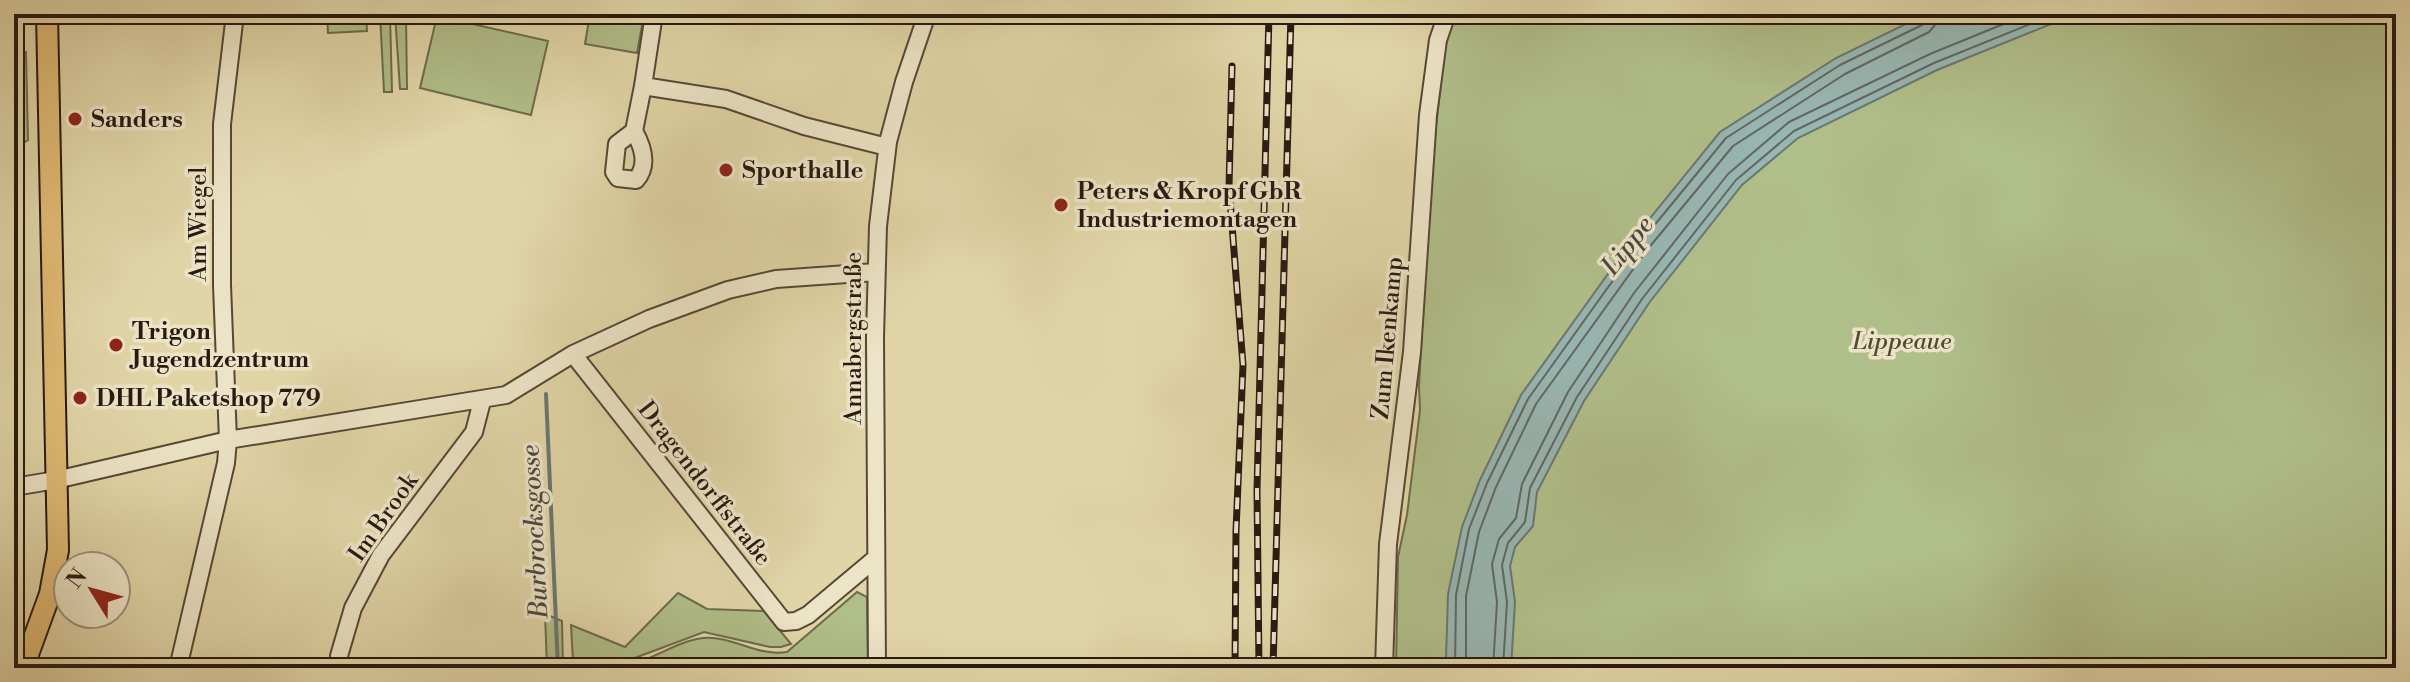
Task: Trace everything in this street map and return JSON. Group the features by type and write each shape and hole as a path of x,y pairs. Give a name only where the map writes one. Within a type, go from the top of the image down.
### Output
{"main road":[{"path":"23,668 50,594 58,550 47,14"}],"street":[{"name":"Am Wiegel","path":"178,668 226,463 222,124 235,14"},
{"path":"634,131 654,14"},
{"name":"Annabergstraße","path":"877,668 878,226 887,147 904,82 927,14"},
{"name":"Zum Ikenkamp","path":"1384,668 1388,544 1412,352 1428,115 1438,40 1447,14"},
{"path":"643,86 726,99 804,126 887,147"},
{"path":"14,487 228,440 482,401 506,395 573,354 649,319 728,290 776,279 876,272"},
{"name":"Dragendorffstraße","path":"573,354 784,622 808,615 876,558"},
{"name":"Im Brook","path":"338,668 353,608 374,568 474,432 482,401"}],"green space":[{"path":"327,14 366,14 367,31 328,33"},
{"path":"380,14 390,14 392,92 384,92"},
{"path":"395,14 406,14 407,89 400,89"},
{"path":"590,14 644,15 637,53 585,44"},
{"name":"Lippeaue","path":"1454,14 2396,14 2396,668 1396,668 1398,557 1407,515 1420,410 1430,178 1445,48"},
{"path":"437,16 548,41 531,115 420,88"},
{"path":"14,51 26,52 28,140 19,146 14,145 14,131 17,130 14,117"},
{"path":"857,592 867,597 868,668 584,668 633,664 685,642 703,638 724,640 765,652 787,652"},
{"path":"678,593 707,609 764,611 791,644 770,647 704,632 632,659 573,661 571,625 625,647"},
{"path":"545,614 562,621 563,668 547,668"}],"water":[{"path":"1926,14 2076,14 1937,70 1798,138 1742,185 1649,303 1584,401 1537,492 1533,526 1515,547 1510,566 1515,602 1511,668 1448,668 1448,594 1462,527 1480,480 1521,395 1633,239 1720,132 1836,58"}],"waterway":[{"name":"Burbrocksgosse","path":"546,394 558,668"}],"railway":[{"path":"1259,668 1257,490 1269,14"},
{"path":"1273,668 1291,14"},
{"path":"1232,66 1229,187 1243,365 1236,531 1235,668"}],"place":[{"name":"Sanders","path":"75,119"},
{"name":"Sporthalle","path":"726,170"},
{"name":"Peters & Kropf GbR Industriemontagen","path":"1061,205"},
{"name":"Trigon Jugendzentrum","path":"116,345"},
{"name":"DHL Paketshop 779","path":"80,398"}],"water label":[{"name":"Lippe","path":"1627,245"}]}
